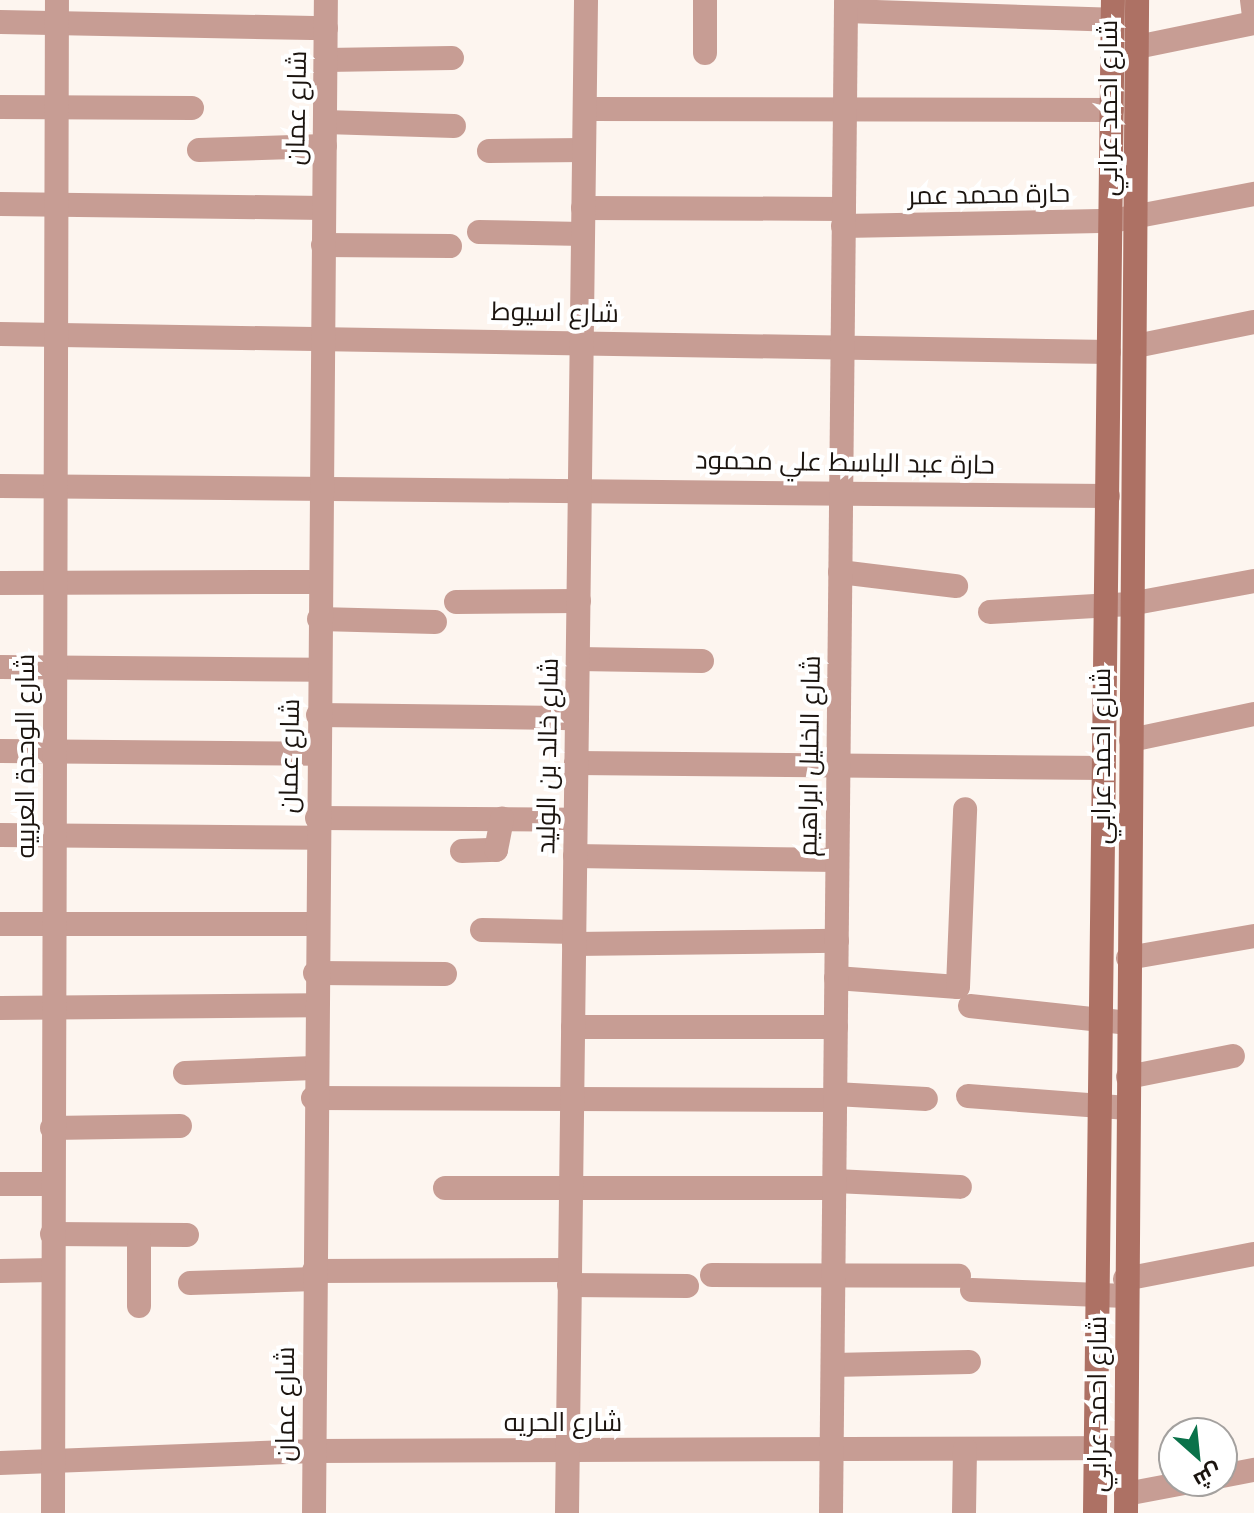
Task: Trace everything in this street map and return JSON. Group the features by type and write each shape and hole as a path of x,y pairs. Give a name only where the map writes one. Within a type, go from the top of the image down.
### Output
{"street":[{"name":"شارع عمان","path":"314,1513 313,1098 326,0"},
{"name":"شارع خالد بن الوليد","path":"567,1513 586,0"},
{"path":"705,0 705,53"},
{"name":"شارع احمد عرابي","path":"1126,1503 1131,740 1108,496 1109,352 1124,219 1137,47 1137,0"},
{"path":"1252,0 1254,17"},
{"path":"846,6 1112,10"},
{"name":"شارع الخليل ابراهيم","path":"831,1513 846,6"},
{"name":"شارع احمد عرابي","path":"1095,1513 1104,768 1136,346 1112,110 1112,10"},
{"path":"0,22 57,11 326,28"},
{"name":"شارع الوحدة العربيه","path":"53,1513 57,11"},
{"path":"1137,47 1254,23"},
{"path":"326,60 452,58"},
{"path":"585,109 845,106 1112,110"},
{"path":"0,107 192,108"},
{"path":"199,150 325,134 454,126"},
{"path":"489,151 584,150"},
{"name":"حارة محمد عمر","path":"583,208 844,218 1124,219 1254,194"},
{"path":"0,204 324,208"},
{"path":"479,232 583,234"},
{"path":"323,245 450,246"},
{"path":"1136,346 1254,322"},
{"name":"شارع اسيوط","path":"0,334 842,345 1109,352"},
{"name":"حارة عبد الباسط علي محمود","path":"0,486 841,489 1108,496"},
{"path":"840,572 956,586"},
{"path":"990,612 1118,605 1254,581"},
{"path":"0,583 319,582"},
{"path":"456,602 579,601"},
{"path":"319,619 435,622"},
{"path":"578,659 702,661"},
{"path":"0,667 319,670"},
{"path":"1131,740 1254,714"},
{"path":"318,715 577,718"},
{"path":"0,751 317,754"},
{"path":"576,763 1104,768"},
{"path":"836,978 958,987 965,809"},
{"path":"0,835 317,828 502,819 575,820"},
{"path":"462,851 496,850 502,819"},
{"path":"575,856 837,860"},
{"path":"0,924 316,924"},
{"path":"482,930 574,938 837,941"},
{"path":"1128,958 1254,936"},
{"path":"315,973 445,974"},
{"path":"0,1008 315,1005"},
{"path":"970,1006 1129,1023"},
{"path":"573,1027 836,1027"},
{"path":"1128,1077 1233,1056"},
{"path":"185,1073 314,1068"},
{"path":"968,1096 1128,1108"},
{"path":"313,1098 926,1099"},
{"path":"52,1128 180,1126"},
{"path":"0,1184 52,1184"},
{"path":"445,1188 960,1187"},
{"path":"52,1234 187,1235"},
{"path":"139,1235 139,1306"},
{"path":"712,1275 834,1276 1098,1294 1254,1254"},
{"path":"0,1271 52,1270"},
{"path":"190,1283 314,1275 569,1278 687,1286"},
{"path":"833,1365 969,1362"},
{"name":"شارع الحريه","path":"0,1463 314,1451 1125,1448"},
{"path":"964,1513 965,1449"},
{"path":"1126,1503 1158,1493"}]}
